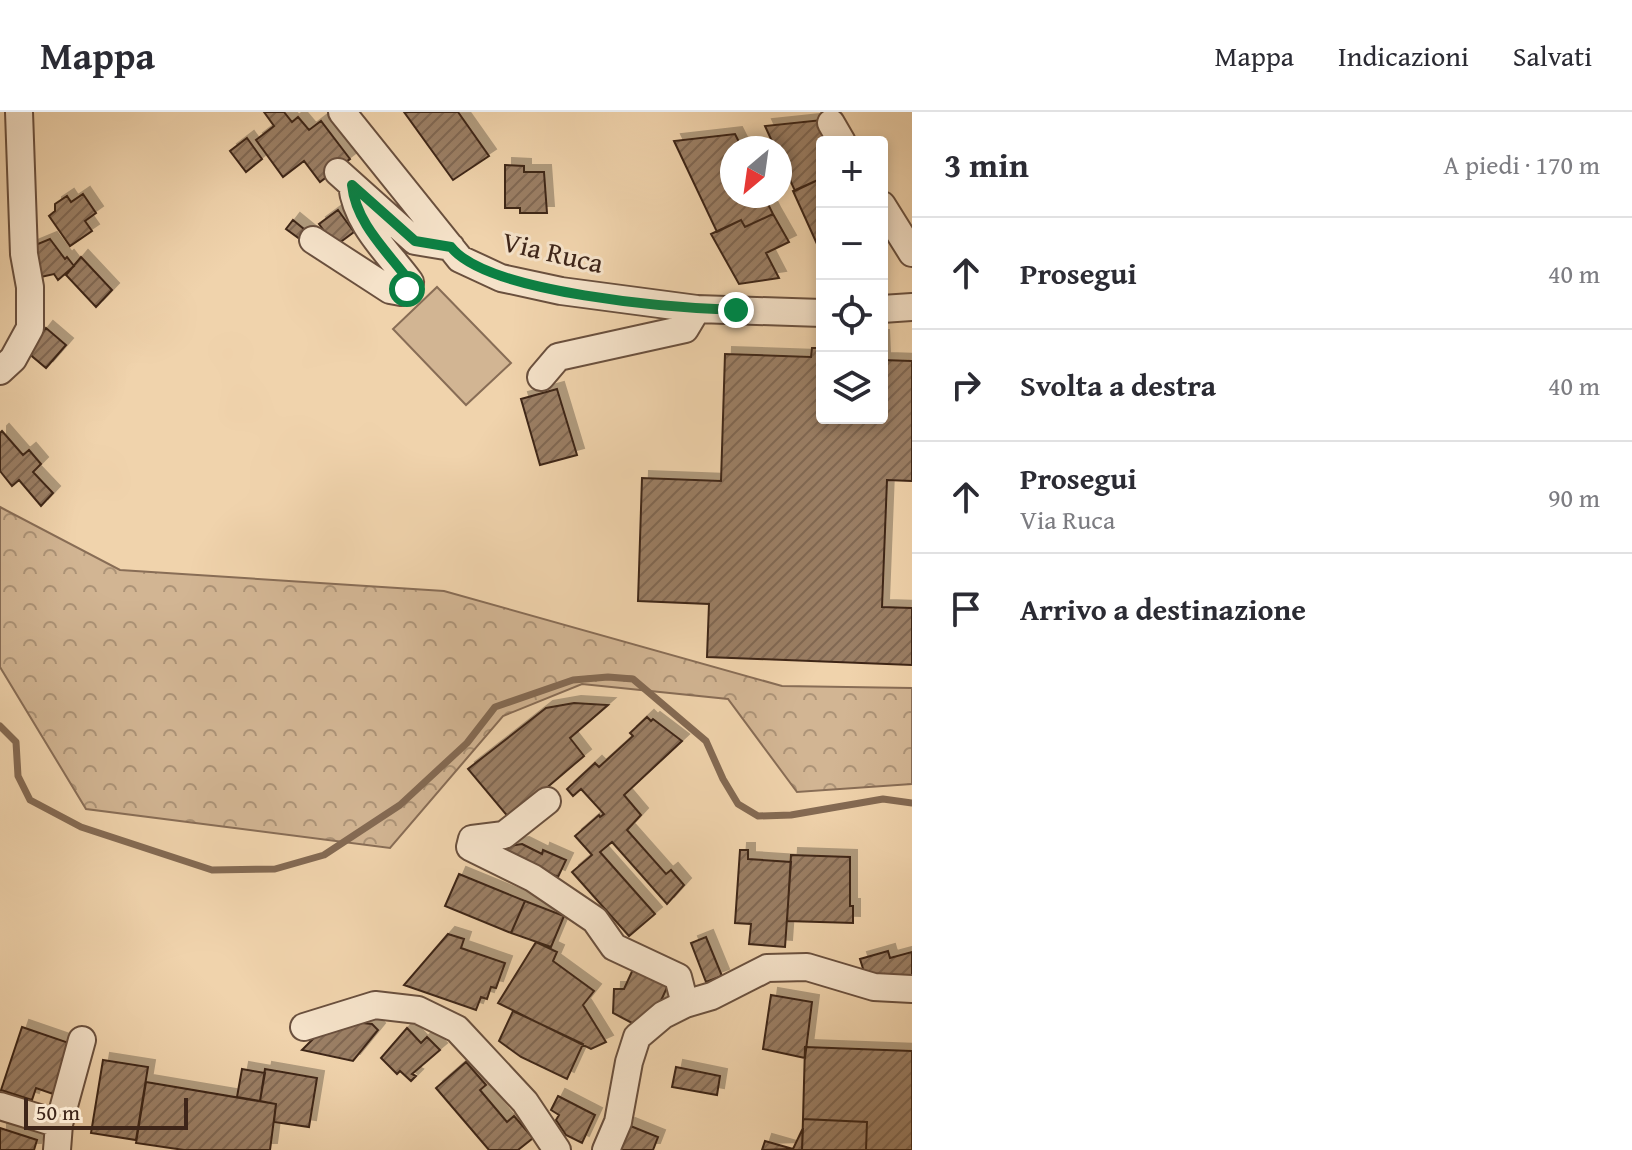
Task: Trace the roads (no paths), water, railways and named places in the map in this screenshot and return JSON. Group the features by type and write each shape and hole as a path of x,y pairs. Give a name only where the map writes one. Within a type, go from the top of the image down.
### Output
{"street":[{"path":"0,371 13,359 30,328 19,112"},
{"name":"Via Ruca","path":"342,112 460,259 501,278 561,291 697,309 816,313"},
{"path":"313,240 390,290 401,292 407,289 410,282 370,231 345,178 415,241 451,247"},
{"path":"884,208 912,253"},
{"path":"348,244 377,281"},
{"path":"888,309 912,307"},
{"path":"541,377 558,357 685,329 697,309"},
{"path":"547,801 504,835 472,839 470,847 533,878 595,920 614,947 678,977 685,1004"},
{"path":"606,1150 618,1122 637,1037 663,1015 712,996 767,968 807,967 874,987 912,989"},
{"path":"304,1027 375,1005 418,1010 457,1029 525,1102 557,1150"},
{"path":"0,1106 58,1137 82,1040"}],"waterway":[{"path":"0,726 16,742 18,776 30,800 81,827 212,870 275,869 324,855 400,805 467,743 495,707 573,680 608,677 633,679 706,741 738,804 758,816 791,815 883,799 912,803"}]}
